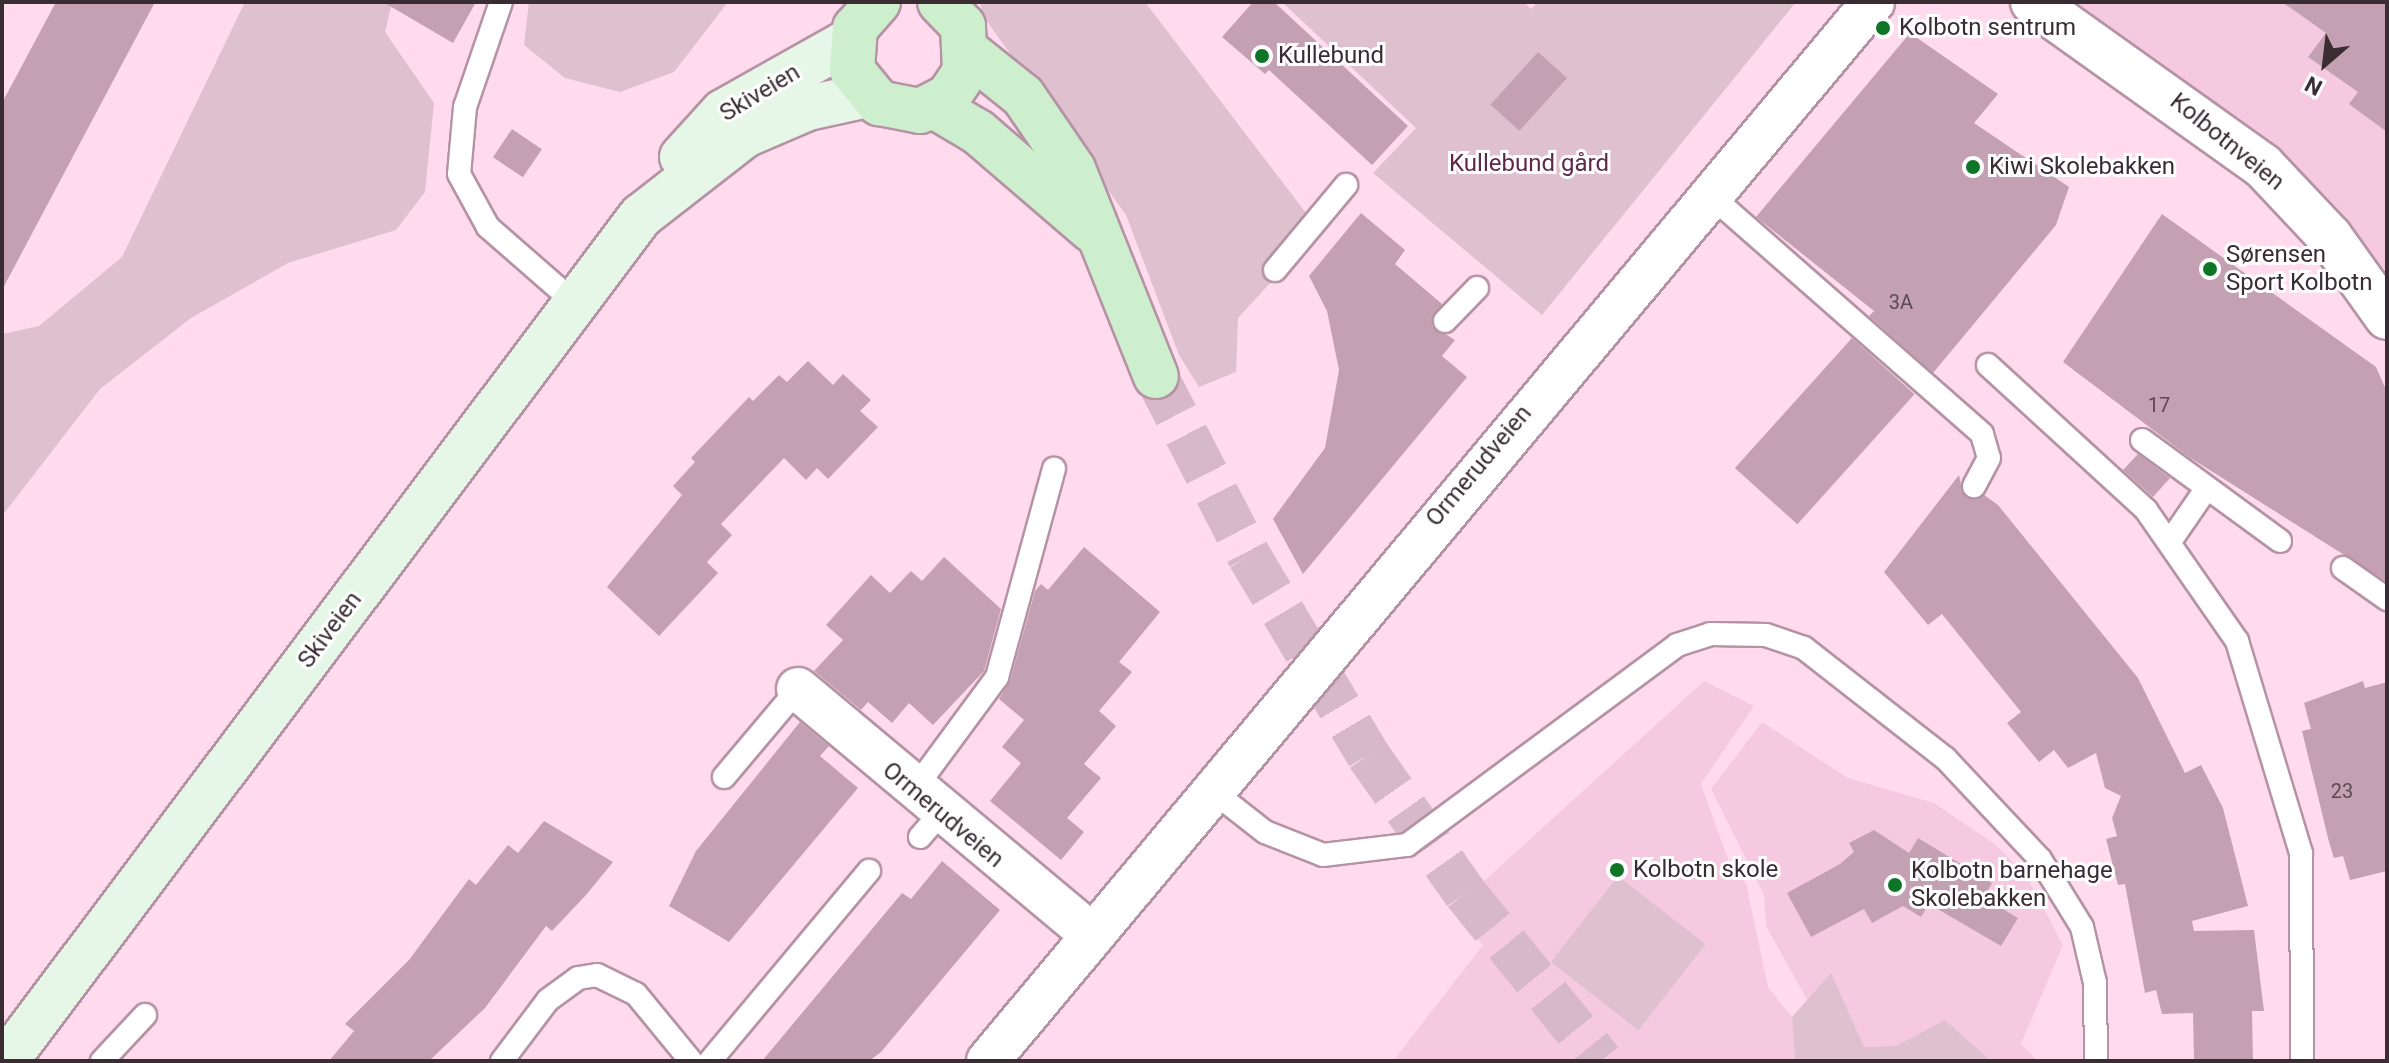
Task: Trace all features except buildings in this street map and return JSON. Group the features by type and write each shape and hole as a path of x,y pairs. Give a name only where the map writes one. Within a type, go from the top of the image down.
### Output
{"main road":[{"path":"869,12 852,70 868,95 894,110 934,106 958,85 968,52 963,26 940,2"},
{"name":"Skiveien","path":"6,1061 575,303 656,200 687,147 723,112 869,12"},
{"path":"968,52 1023,96 1073,169 1096,233 1156,376"},
{"name":"Skiveien","path":"656,200 745,135 808,108 868,95"},
{"path":"934,106 989,141 1096,233"}],"street":[{"name":"Ormerudveien","path":"988,1061 1709,194 1873,2"},
{"name":"Kolbotnveien","path":"2033,2 2263,166 2330,237 2387,317"},
{"name":"Ormerudveien","path":"798,689 924,814 1092,935"}],"lane":[{"path":"501,2 465,107 459,174 488,227 575,303"},
{"path":"1275,270 1346,185"},
{"path":"1709,194 1982,434 1989,458 1974,486"},
{"path":"1445,321 1477,288"},
{"path":"1988,365 2053,418 2171,540 2237,641 2296,827 2303,879 2302,1061"},
{"path":"2142,440 2280,541"},
{"path":"924,814 997,677 1054,469"},
{"path":"2171,540 2206,489"},
{"path":"2343,568 2387,599"},
{"path":"1214,792 1265,832 1323,855 1407,845 1677,645 1710,634 1766,635 1804,648 1945,758 2040,859 2082,927 2095,983 2096,1061"},
{"path":"724,777 798,689"},
{"path":"710,1061 869,871"},
{"path":"502,1061 548,1000 578,978 597,975 636,994 691,1061"},
{"path":"102,1061 145,1015"}],"shaded area":[{"path":"2034,2 2387,2 2387,272 2250,156"},
{"name":"Kolbotn skole","path":"1704,681 1754,706 1701,784 1733,873 1746,883 1768,987 1792,1017 1795,1061 1393,1061 1483,945 1452,910"},
{"name":"Kolbotn barnehage Skolebakken","path":"1762,722 1848,778 1934,803 1996,845 2026,875 2063,945 2021,1044 2038,1061 1841,1061 1766,926 1764,895 1711,789"}],"green space":[{"path":"245,2 392,2 385,32 434,103 425,192 396,230 288,263 191,318 100,389 2,516 2,334 39,326 122,257"},
{"path":"529,2 728,2 674,72 620,92 565,78 524,45"},
{"path":"980,2 1145,2 1319,230 1238,318 1236,372 1199,387 1179,355 1126,215 983,16"},
{"name":"Kullebund gård","path":"1282,2 1524,2 1531,9 1538,2 1796,2 1542,315 1373,173 1416,128"},
{"path":"1618,876 1705,944 1638,1030 1551,962"},
{"path":"1831,973 1864,1047 1896,1046 1945,1020 1991,1061 1795,1061 1792,1017"}],"tunnel":[{"path":"1156,376 1249,556 1368,755 1465,893 1601,1061"}],"place":[{"name":"Kolbotn sentrum","path":"1883,28"},
{"name":"Kullebund","path":"1262,56"},
{"name":"Kiwi Skolebakken","path":"1973,167"},
{"name":"Sørensen Sport Kolbotn","path":"2210,269"},
{"name":"Kolbotn skole","path":"1617,870"},
{"name":"Kolbotn barnehage Skolebakken","path":"1895,885"}]}
